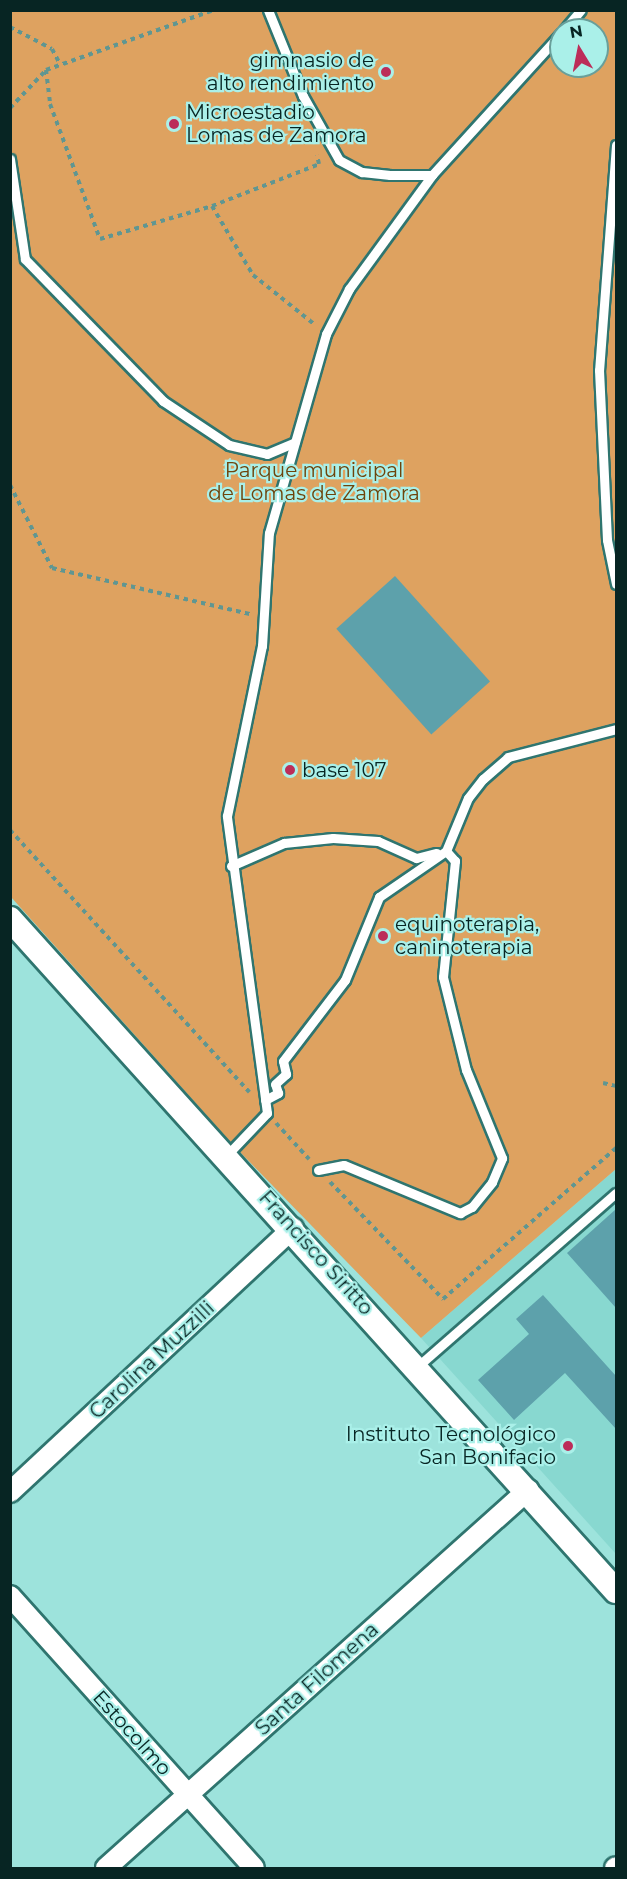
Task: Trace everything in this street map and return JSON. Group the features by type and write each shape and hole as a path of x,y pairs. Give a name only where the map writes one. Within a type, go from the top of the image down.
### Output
{"street":[{"name":"Francisco Siritto","path":"10,919 293,1228 616,1591"},
{"name":"Carolina Muzzilli","path":"10,1492 293,1228"},
{"name":"Santa Filomena","path":"106,1869 528,1490"},
{"name":"Estocolmo","path":"10,1596 254,1869"}],"lane":[{"path":"268,10 303,96 339,160 362,172 432,175"},
{"path":"227,1155 267,1113 231,866 227,816 264,618 268,533 326,334 349,289 432,175 549,45"},
{"path":"616,145 599,361 607,540 616,584"},
{"path":"10,159 25,259 163,401 229,445 267,454 295,442"},
{"path":"265,1100 278,1093 275,1084 286,1074 283,1061 345,980 379,897 446,851 468,798 508,757 616,729"},
{"path":"231,866 284,843 333,838 378,841 416,858 446,851"},
{"path":"318,1170 344,1165 460,1213 472,1207 492,1182 502,1158 466,1070 443,977 455,861 446,851"},
{"path":"417,1367 616,1193"}],"path":[{"path":"10,108 46,70 214,10"},
{"path":"10,27 52,49 60,64"},
{"path":"46,70 50,104 100,239 212,206 319,164 313,141"},
{"path":"212,206 253,275 326,334"},
{"path":"10,485 52,568 264,618"},
{"path":"10,830 318,1170 443,1299 616,1148"},
{"path":"603,1083 616,1086"}],"shaded area":[{"name":"Instituto Tecnológico San Bonifacio","path":"616,1169 616,1554 421,1338"}],"green space":[{"name":"Parque municipal de Lomas de Zamora","path":"10,11 616,11 616,1169 421,1338 235,1147 11,897"}],"building":[{"path":"395,576 490,682 431,734 336,629"},
{"path":"616,1209 616,1308 567,1253"},
{"path":"543,1295 616,1376 616,1429 565,1373 514,1420 478,1380 529,1334 516,1319"}],"place":[{"name":"gimnasio de alto rendimiento","path":"386,72"},
{"name":"Microestadio Lomas de Zamora","path":"174,124"},
{"name":"base 107","path":"290,770"},
{"name":"equinoterapia, caninoterapia","path":"383,936"},
{"name":"Instituto Tecnológico San Bonifacio","path":"568,1446"}]}
